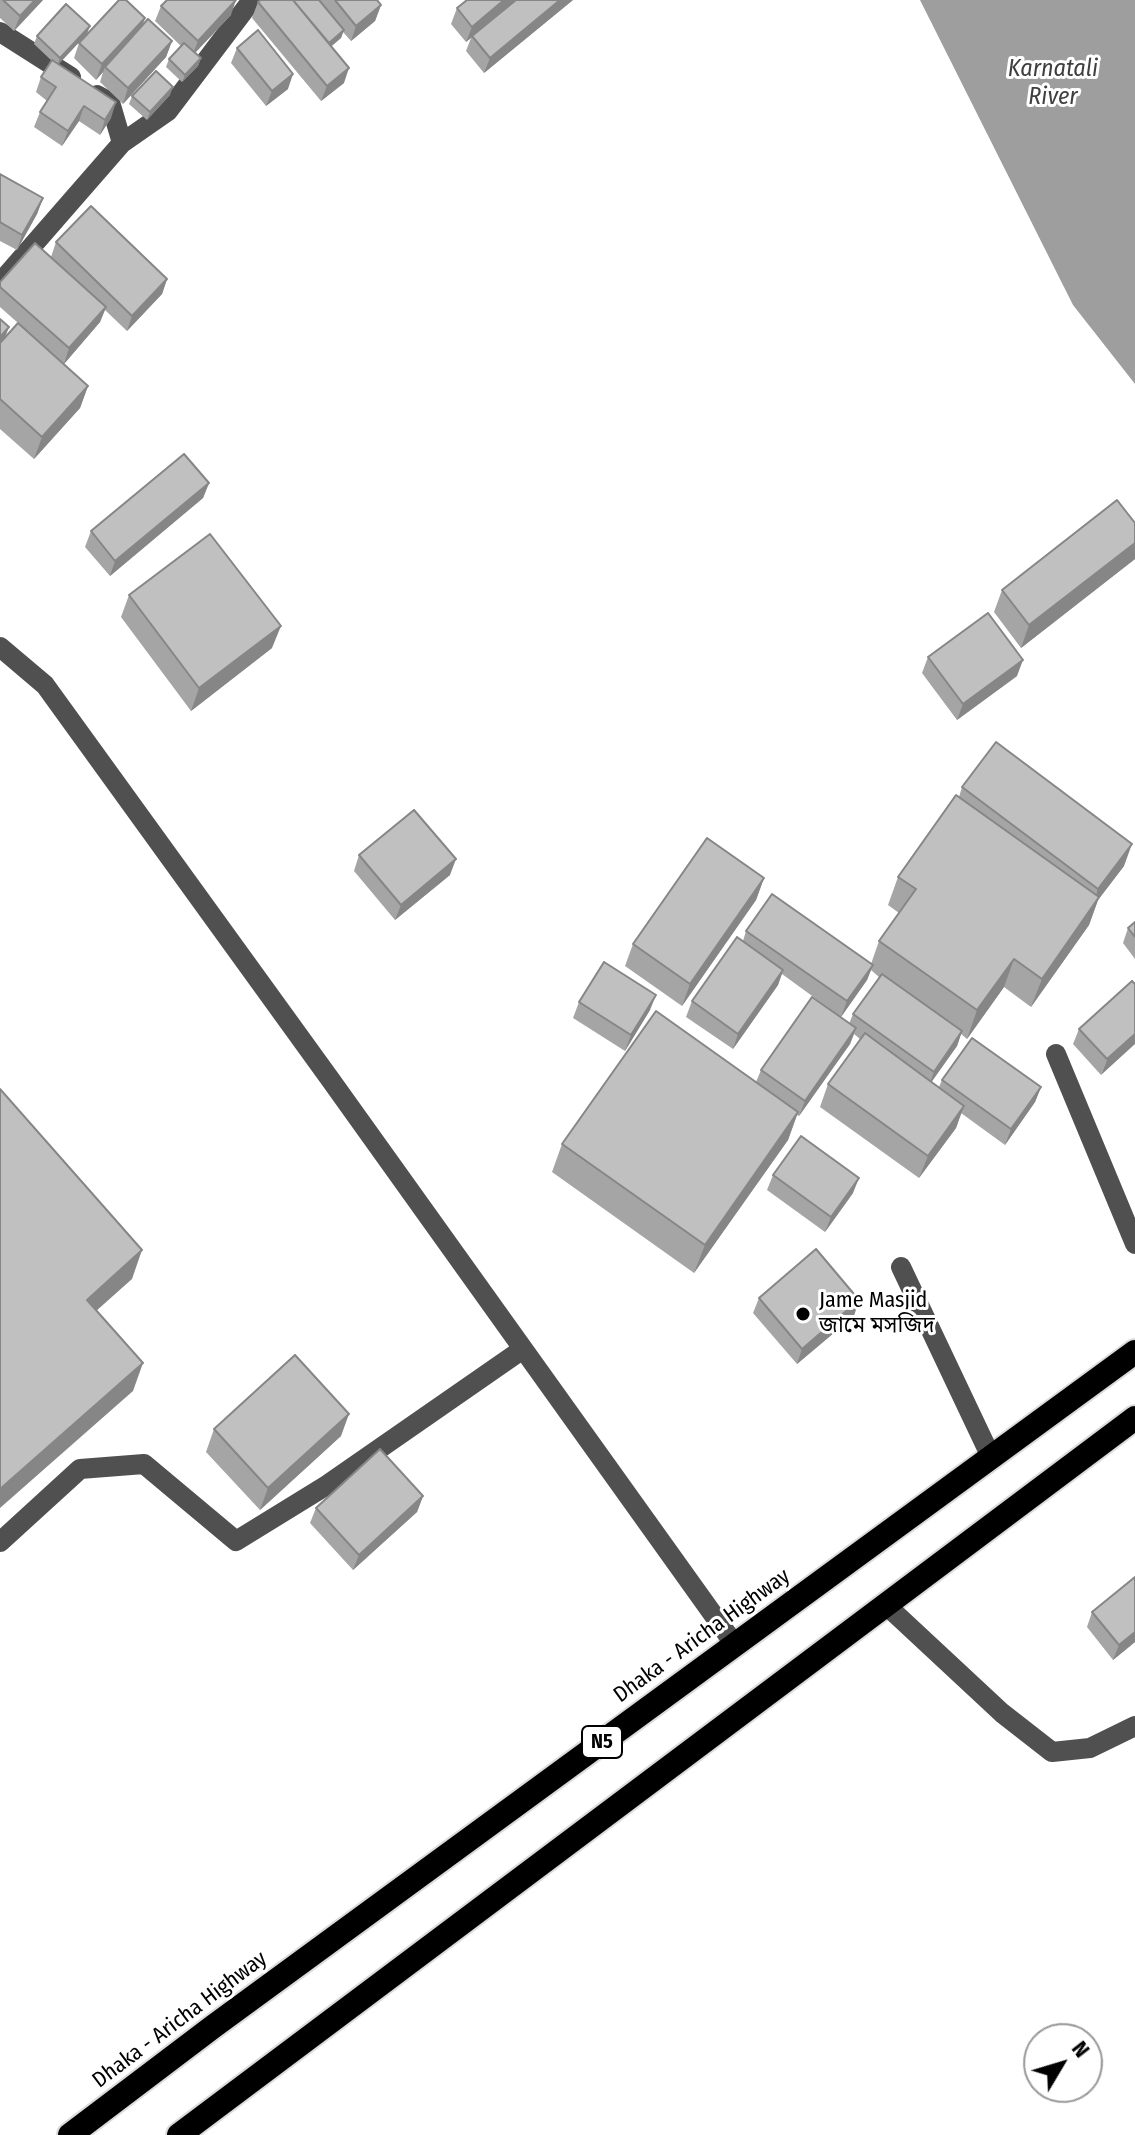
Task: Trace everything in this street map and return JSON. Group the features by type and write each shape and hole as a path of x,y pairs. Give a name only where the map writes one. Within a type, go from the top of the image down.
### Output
{"highway":[{"name":"Dhaka - Aricha Highway","path":"70,2135 214,2026 1135,1352"},
{"path":"179,2135 1135,1418"}],"street":[{"path":"0,283 122,143 168,111 252,0"},
{"path":"0,32 110,102 122,143"},
{"path":"0,647 45,685 735,1645"},
{"path":"1056,1054 1135,1244"},
{"path":"901,1267 991,1457"},
{"path":"0,1542 80,1469 144,1464 236,1541 327,1485 523,1349"},
{"path":"886,1605 1002,1713 1052,1752 1090,1748 1135,1726"}],"water":[{"name":"Karnatali River","path":"920,0 1135,0 1135,384 1073,305"}],"building":[{"path":"3,0 35,0 20,16"},
{"path":"119,0 126,0 145,18 102,64 79,43"},
{"path":"167,0 236,0 198,41 161,6"},
{"path":"293,0 349,68 327,86 258,2"},
{"path":"293,0 319,0 344,30 329,43"},
{"path":"335,0 377,0 381,5 356,26"},
{"path":"467,0 504,0 472,27 457,8"},
{"path":"516,0 560,0 490,58 472,36"},
{"path":"66,4 90,26 60,58 37,36"},
{"path":"148,19 172,41 128,88 105,67"},
{"path":"258,30 293,74 272,91 237,48"},
{"path":"184,43 201,58 185,75 169,59"},
{"path":"52,60 116,102 105,120 84,106 68,131 40,112 56,87 41,77"},
{"path":"156,71 173,87 150,112 132,96"},
{"path":"0,174 43,198 22,235 0,222"},
{"path":"91,206 167,279 132,316 56,242"},
{"path":"35,243 106,307 69,348 0,287 0,282"},
{"path":"0,319 9,327 0,337"},
{"path":"18,323 88,386 42,437 0,399 0,343"},
{"path":"184,454 209,483 115,561 91,531"},
{"path":"1117,500 1135,523 1135,543 1029,625 1002,590"},
{"path":"210,534 281,626 199,688 129,595"},
{"path":"988,613 1023,660 963,704 928,657"},
{"path":"996,742 1132,844 1098,889 962,787"},
{"path":"956,795 1099,897 1042,979 1014,959 977,1010 879,941 916,889 898,877"},
{"path":"414,810 456,859 401,905 359,855"},
{"path":"707,838 764,878 690,984 633,944"},
{"path":"772,894 873,965 847,1001 746,931"},
{"path":"1135,922 1135,937 1128,928"},
{"path":"737,937 783,970 738,1034 692,1001"},
{"path":"604,962 656,995 631,1035 579,1002"},
{"path":"882,974 962,1031 934,1072 853,1014"},
{"path":"1132,981 1135,984 1135,1034 1107,1059 1079,1029"},
{"path":"812,997 856,1028 805,1101 761,1070"},
{"path":"656,1011 798,1112 705,1245 562,1144"},
{"path":"865,1033 964,1106 928,1156 828,1084"},
{"path":"972,1038 1041,1087 1011,1129 942,1080"},
{"path":"0,1089 142,1250 87,1300 143,1363 0,1489"},
{"path":"801,1136 859,1178 831,1217 773,1175"},
{"name":"Jame Masjid জামে মসজিদ","path":"816,1249 859,1300 802,1349 759,1298"},
{"path":"295,1355 349,1414 268,1488 214,1429"},
{"path":"380,1449 423,1496 359,1555 316,1508"},
{"path":"1135,1577 1135,1632 1119,1645 1092,1612"}],"place":[{"name":"Jame Masjid জামে মসজিদ","path":"803,1314"}]}
